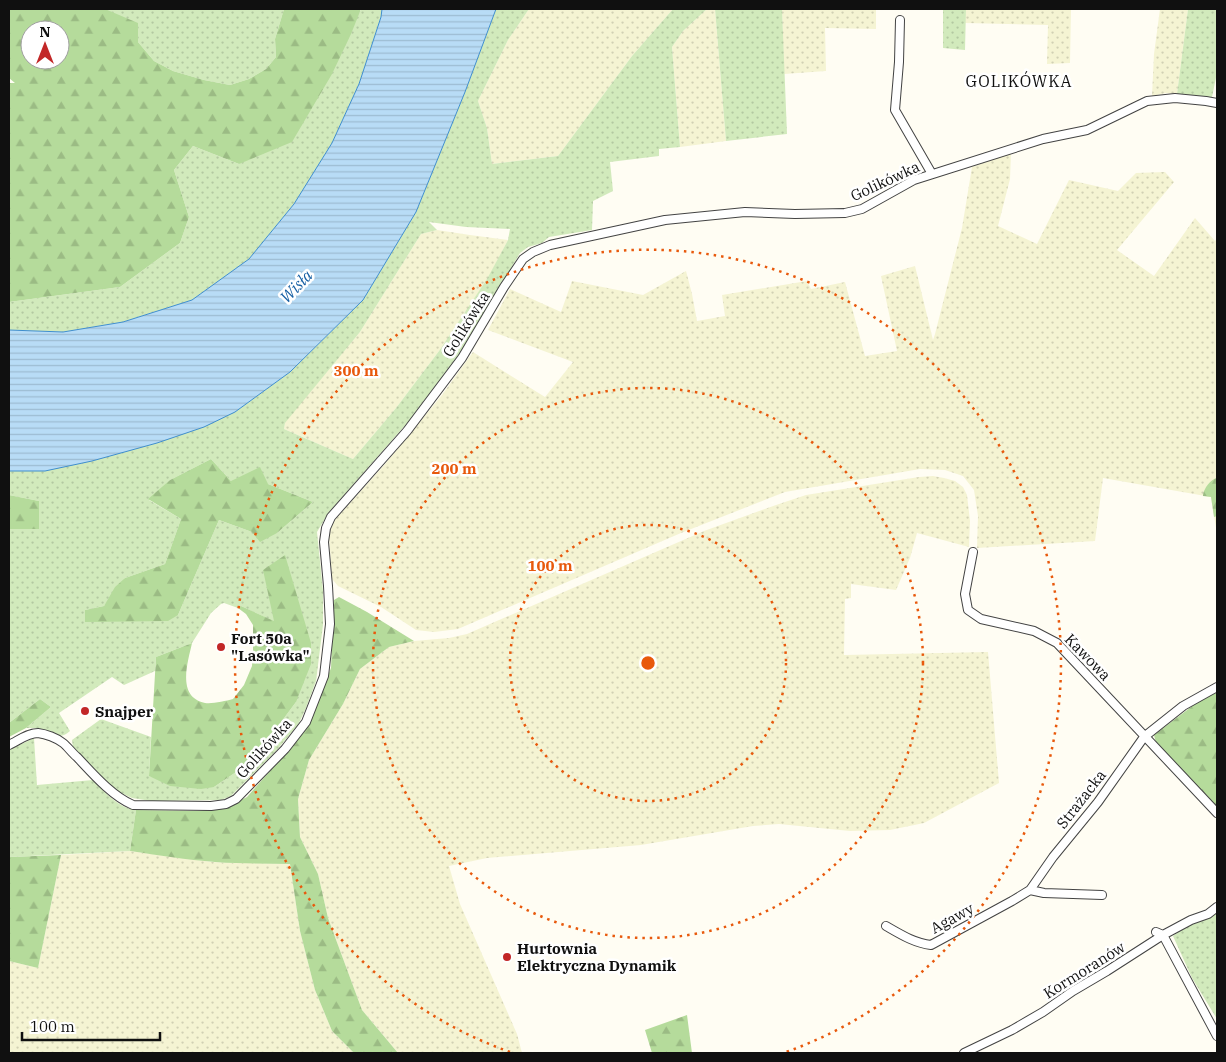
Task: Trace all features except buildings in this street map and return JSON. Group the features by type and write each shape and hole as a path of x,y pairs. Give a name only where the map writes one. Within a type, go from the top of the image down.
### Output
{"street":[{"path":"900,20 900,62 895,110 932,174"},
{"name":"Golikówka","path":"9,745 26,736 45,734 63,743 110,789 128,803 134,805 211,806 226,804 236,799 285,749 306,722 324,676 330,624 324,542 326,528 331,517 407,431 462,358 523,259 533,252 550,245 665,220 745,212 845,213 862,209 914,180 1043,139 1087,130 1148,101 1175,98 1217,103"},
{"name":"Kawowa","path":"973,552 965,594 968,610 981,619 1034,631 1057,643 1217,813"},
{"name":"Strażacka","path":"1030,890 1098,802 1144,736 1183,706 1217,687"},
{"path":"1030,890 1044,893 1102,895"},
{"name":"Agawy","path":"886,926 922,944 931,945 1030,890"},
{"name":"Kormoranów","path":"964,1053 1012,1030 1043,1012 1072,991 1107,971 1159,934 1208,914 1217,908"},
{"path":"1159,934 1217,1036"}],"green space":[{"path":"9,9 105,9 138,23 138,42 154,61 173,71 230,85 249,79 266,69 276,57 275,39 284,9 361,9 332,74 292,142 239,164 193,146 174,170 189,217 180,243 120,287 9,302 9,83 15,83 9,78"},
{"path":"105,9 284,9 275,39 276,57 266,69 249,79 230,85 173,71 154,61"},
{"path":"361,9 382,9 359,84 332,143 294,204 249,259 192,300 123,322 63,332 9,330 9,302 120,287 180,243 189,217 174,170 193,146 239,164"},
{"path":"496,9 529,9 508,40 478,101 487,128 492,164 558,156 632,56 673,9 707,9 683,31 672,47 680,147 659,149 659,156 610,162 613,191 593,201 592,230 549,237 542,243 528,247 520,253 463,349 408,422 329,512 317,532 323,591 323,625 316,681 298,725 275,752 231,796 221,800 151,801 132,798 115,790 73,747 72,740 101,719 151,737 149,776 214,787 242,768 270,737 296,702 275,622 241,606 238,608 224,603 221,604 211,613 192,643 156,657 155,671 124,685 112,677 59,713 70,731 66,734 60,736 39,729 26,728 51,707 40,699 9,723 9,529 39,529 39,501 9,495 9,471 45,471 235,412 290,372 363,300 416,212 465,92","holes":["429,222 466,227 510,229 508,240 487,279 439,351 396,408 353,459 284,429 285,423 360,332 421,234 437,230","211,459 231,481 268,484 313,502 277,533 252,532 219,520 178,615 85,610 104,606 125,578 165,564 181,519 149,500 170,480"]},
{"path":"529,9 673,9 632,56 558,156 492,164 487,128 478,101 508,40"},
{"path":"707,9 715,9 726,141 680,147 672,47 683,31"},
{"path":"715,9 782,9 787,134 726,141"},
{"path":"782,9 876,9 876,29 825,28 826,71 784,74"},
{"path":"926,9 966,9 965,50 943,48 943,10"},
{"path":"966,9 1071,9 1070,63 1047,64 1048,25 965,23"},
{"path":"1160,9 1188,9 1177,94 1166,93 1152,96 1154,54"},
{"path":"1188,9 1217,9 1217,73 1212,97 1177,94"},
{"path":"1011,153 1010,179 998,226 1037,244 1069,180 1118,191 1136,173 1165,172 1174,182 1117,250 1154,276 1195,218 1215,241 1217,238 1217,534 1211,497 1103,478 1095,541 977,548 978,516 974,490 963,476 945,470 920,469 785,492 681,533 458,629 434,632 416,630 381,607 338,586 332,579 329,534 333,522 386,463 442,395 473,352 545,397 573,362 488,330 510,289 561,312 572,281 643,295 686,271 697,321 725,316 722,295 807,281 811,289 845,282 865,356 897,351 881,276 915,266 933,340 962,228 972,167"},
{"path":"437,230 508,240 487,280 439,351 396,408 353,459 284,429 285,422 360,332 421,234"},
{"path":"211,459 231,481 260,467 268,484 313,502 277,533 260,542 252,532 219,520 178,615 168,621 85,622 85,610 104,606 115,587 125,578 165,564 181,519 148,499 170,480"},
{"path":"933,476 955,481 963,487 967,495 970,521 969,547 917,533 910,558 896,590 851,584 851,598 845,599 844,655 988,652 999,783 924,823 890,830 850,831 779,824 753,826 641,845 487,858 449,866 460,904 517,1034 522,1053 398,1053 362,1010 328,918 318,874 300,837 298,799 309,760 343,704 360,669 389,647 414,641 449,638 467,634 704,531 776,505 806,495"},
{"path":"1217,478 1217,516 1214,517 1211,497 1203,496 1204,490 1212,480"},
{"path":"9,495 39,501 39,529 9,529"},
{"path":"285,555 311,643 311,664 296,702 270,737 242,768 214,787 201,789 170,786 149,776 156,657 192,643 186,678 190,694 205,703 233,699 244,685 252,666 253,651 253,625 246,614 238,608 241,606 274,621 263,570"},
{"path":"339,597 414,641 389,647 360,669 343,704 309,760 298,799 300,837 318,874 328,918 362,1010 398,1053 354,1053 332,1031 315,990 300,931 290,864 215,862 130,851 136,810 199,811 222,808 235,803 247,797 293,745 309,725 331,668 334,600"},
{"path":"1217,692 1217,807 1156,743 1154,735 1199,701"},
{"path":"40,699 51,707 26,728 9,737 9,723"},
{"path":"34,738 37,785 93,780 118,803 129,809 136,810 130,851 9,857 9,750"},
{"path":"130,851 212,862 290,864 300,931 315,990 332,1031 354,1053 9,1053 9,961 38,968 61,855"},
{"path":"61,855 38,968 9,961 9,857"},
{"path":"1217,911 1217,1019 1192,978 1173,936 1189,924"},
{"path":"687,1015 692,1053 652,1053 645,1030"}],"water":[{"name":"Wisła","path":"382,9 496,9 465,92 416,212 363,300 290,372 235,412 204,427 157,443 92,461 45,471 9,471 9,330 63,332 123,322 192,300 249,259 294,204 332,143 359,84"}],"place":[{"name":"Fort 50a \"Lasówka\"","path":"221,647"},
{"name":"Snajper","path":"85,711"},
{"name":"Hurtownia Elektryczna Dynamik","path":"507,957"}],"district":[{"name":"GOLIKÓWKA","path":"1019,81"}]}
